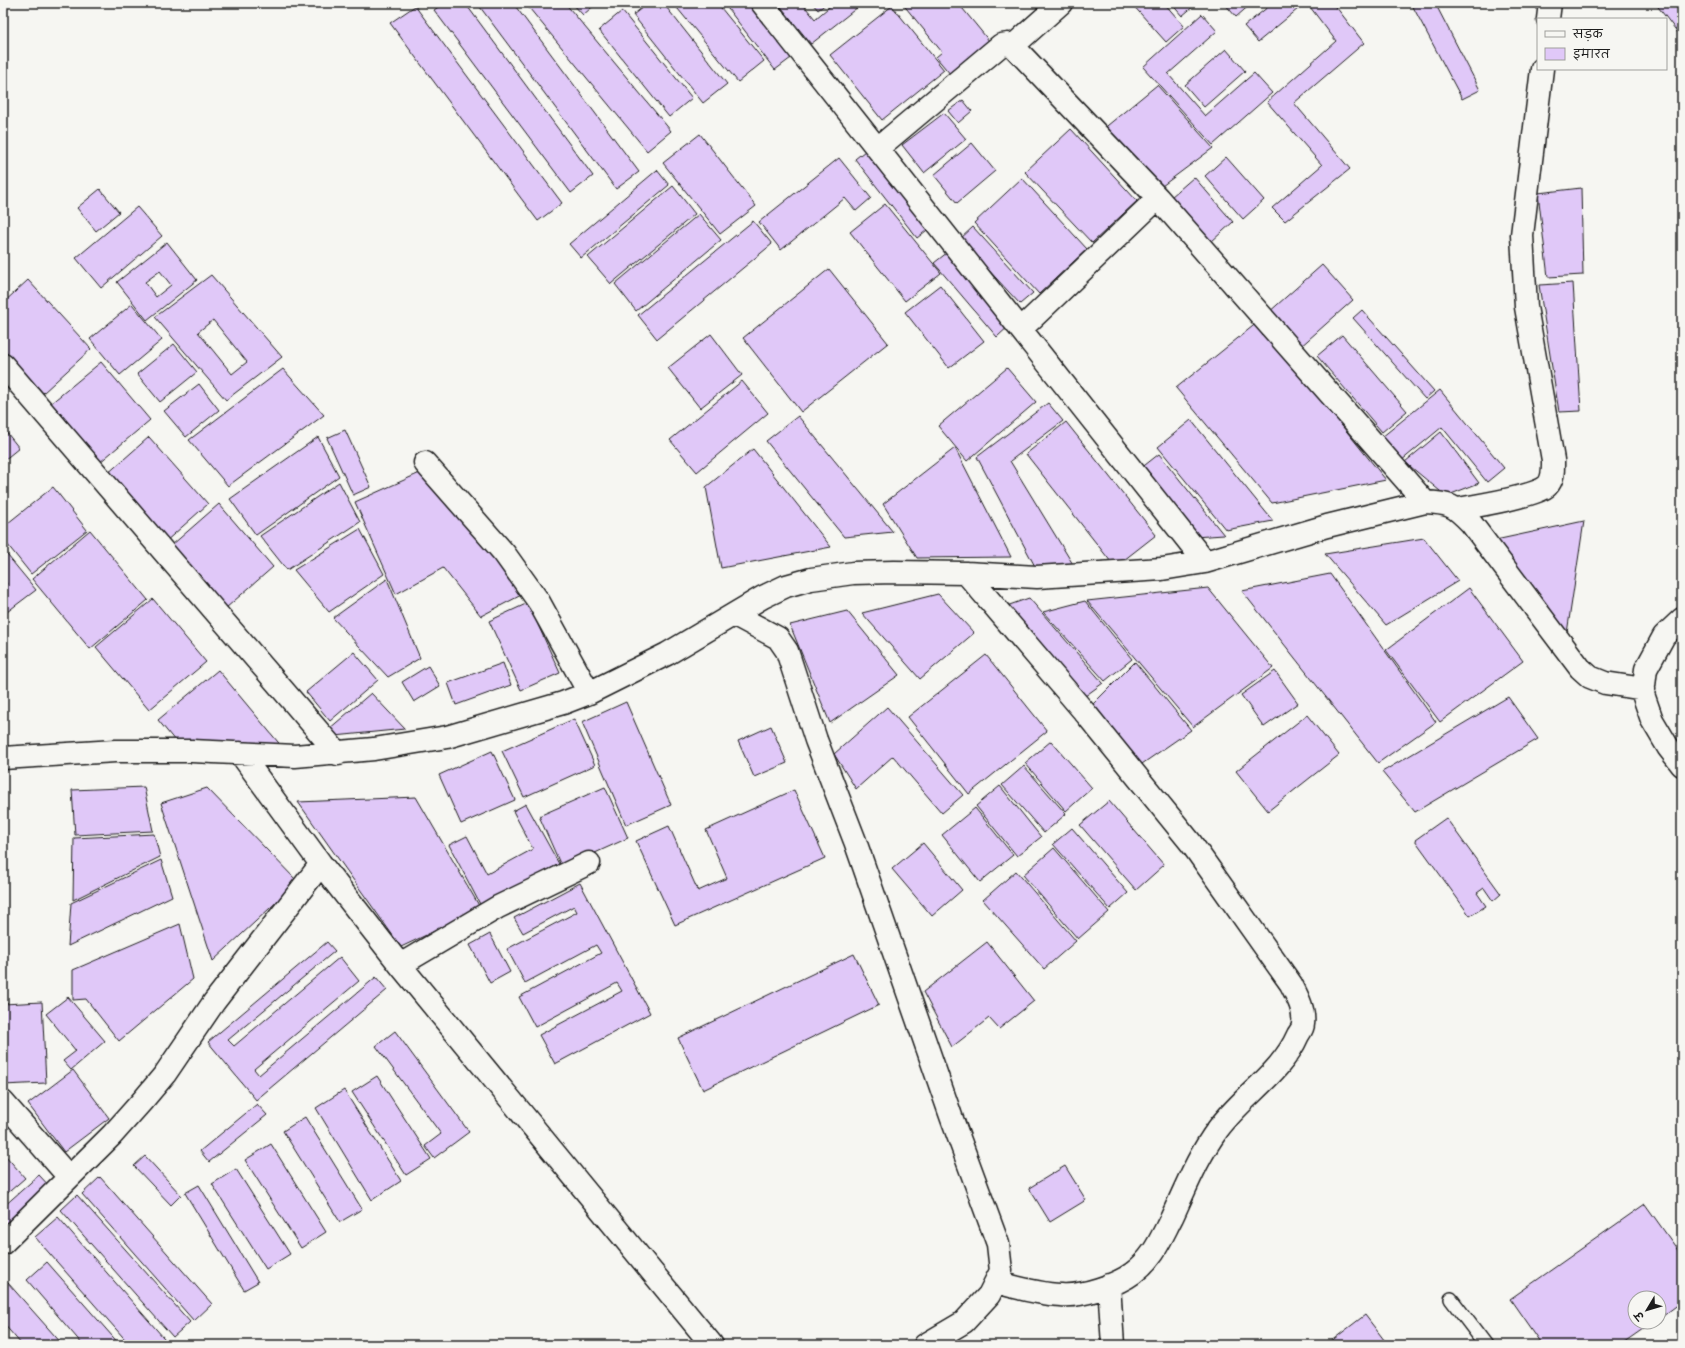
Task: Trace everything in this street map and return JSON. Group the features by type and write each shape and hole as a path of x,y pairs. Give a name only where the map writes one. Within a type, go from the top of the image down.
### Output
{"street":[{"path":"762,3 1205,562"},
{"path":"1013,46 1061,3"},
{"path":"1548,18 1550,3"},
{"path":"878,148 1001,45 1008,44 1013,46 1158,198 1425,502"},
{"path":"1458,509 1536,493 1548,486 1553,475 1553,460 1526,307 1522,235 1542,70"},
{"path":"1021,329 1158,198"},
{"path":"3,365 338,754"},
{"path":"425,463 504,553 539,602 589,693"},
{"path":"3,758 115,751 240,753 295,756 338,754 447,737 563,703 589,693 667,654 786,586 811,579 853,572 966,573 1037,577 1162,569 1205,562 1327,526 1425,502 1441,503 1458,509 1471,523 1580,668 1590,678 1605,683 1644,689"},
{"path":"966,573 1087,715 1191,843 1291,984 1301,1004 1303,1024 1293,1047 1270,1076 1234,1110 1218,1129 1200,1158 1154,1253 1132,1274 1109,1285 1084,1293 1062,1296 1024,1290 996,1282"},
{"path":"735,615 778,638 787,652 816,740 855,842 952,1120 998,1244 1001,1271 989,1295 964,1322 925,1345"},
{"path":"1682,619 1664,636 1646,669 1643,694 1652,720 1668,747 1682,765"},
{"path":"240,753 321,864 400,965 712,1345"},
{"path":"400,965 498,907 589,863"},
{"path":"3,1243 112,1135 165,1074 214,1002 321,864"},
{"path":"3,1102 70,1177"},
{"path":"1109,1285 1113,1345"}],"lane":[{"path":"1451,1300 1486,1345"}],"building":[{"path":"444,3 465,3 593,176 571,193 434,10"},
{"path":"477,3 513,3 639,172 616,189"},
{"path":"525,3 565,3 671,131 647,151"},
{"path":"572,3 597,3 583,15"},
{"path":"648,3 663,3 727,84 703,103 633,15"},
{"path":"673,3 717,3 764,61 738,82"},
{"path":"727,3 748,3 791,58 775,70 725,5"},
{"path":"778,3 802,3 815,19 834,3 863,3 811,44"},
{"path":"812,3 827,3 818,10"},
{"path":"902,3 958,3 990,42 951,75 936,57 942,52"},
{"path":"1131,3 1164,3 1184,26 1166,42"},
{"path":"1171,3 1193,3 1195,5 1182,16"},
{"path":"1224,3 1252,3 1236,17"},
{"path":"1273,3 1304,4 1258,42 1244,26"},
{"path":"1307,3 1333,3 1364,43 1294,103 1350,169 1285,221 1272,208 1322,165 1267,102 1336,41"},
{"path":"1411,3 1435,3 1480,90 1462,99"},
{"path":"1655,3 1682,3 1682,38 1667,18"},
{"path":"415,6 562,203 538,221 390,23"},
{"path":"892,6 944,70 882,120 830,55"},
{"path":"622,11 692,98 669,117 599,30"},
{"path":"1202,14 1217,31 1168,74 1205,116 1254,73 1272,93 1213,145 1143,67"},
{"path":"1226,49 1245,71 1204,107 1185,85"},
{"path":"1157,85 1213,148 1158,189 1102,130"},
{"path":"963,100 972,111 958,123 948,111"},
{"path":"944,113 966,139 924,173 902,145"},
{"path":"1071,129 1137,201 1092,243 1025,172"},
{"path":"700,134 756,206 720,234 663,163"},
{"path":"972,143 995,171 957,203 934,175"},
{"path":"870,147 931,227 917,238 855,159"},
{"path":"1226,157 1264,200 1243,219 1205,176"},
{"path":"839,158 871,198 856,211 845,198 781,250 759,222"},
{"path":"657,170 669,185 581,258 569,244"},
{"path":"1194,177 1233,222 1211,242 1171,197"},
{"path":"1022,178 1087,249 1039,294 974,223"},
{"path":"673,186 695,214 611,284 588,257"},
{"path":"1581,188 1583,275 1548,277 1538,193"},
{"path":"100,189 119,212 96,231 77,208"},
{"path":"885,204 941,273 905,301 850,232"},
{"path":"137,207 162,236 101,288 76,258"},
{"path":"699,214 721,240 636,311 615,284"},
{"path":"753,221 772,244 657,339 638,315"},
{"path":"973,227 1033,293 1020,304 960,239"},
{"path":"167,242 197,280 147,320 117,282","holes":["160,271 171,285 156,297 145,282"]},
{"path":"948,252 1011,324 997,337 934,263"},
{"path":"1322,265 1353,300 1299,348 1268,313"},
{"path":"829,269 888,343 801,412 743,338"},
{"path":"211,275 282,357 226,400 155,317","holes":["213,320 247,362 232,374 198,332"]},
{"path":"28,280 91,349 43,393 3,349 3,303"},
{"path":"1573,283 1581,411 1559,412 1539,285"},
{"path":"940,285 984,341 949,368 905,312"},
{"path":"132,304 162,340 120,375 90,339"},
{"path":"1362,310 1434,391 1425,399 1353,318"},
{"path":"1258,322 1386,480 1272,503 1176,388"},
{"path":"711,334 742,375 700,408 668,368"},
{"path":"1342,335 1407,411 1382,432 1317,356"},
{"path":"174,344 197,372 160,402 137,374"},
{"path":"101,362 150,420 99,463 50,404"},
{"path":"1007,368 1036,402 967,461 938,426"},
{"path":"283,369 324,415 228,486 189,440"},
{"path":"742,381 768,413 697,472 670,440"},
{"path":"199,384 219,410 186,437 164,411"},
{"path":"1440,390 1504,468 1487,482 1442,427 1401,461 1382,437"},
{"path":"1048,403 1063,421 1010,461 1074,566 1038,572 977,457"},
{"path":"798,416 893,532 844,537 766,441"},
{"path":"1191,420 1273,521 1226,530 1158,447"},
{"path":"1066,422 1156,535 1115,567 1026,454"},
{"path":"3,428 19,448 3,461"},
{"path":"345,430 371,487 353,495 327,438"},
{"path":"1441,432 1479,483 1446,496 1405,462"},
{"path":"149,437 208,504 165,542 106,475"},
{"path":"318,437 339,476 256,535 230,499"},
{"path":"955,448 1011,557 917,558 883,504"},
{"path":"753,449 831,547 721,568 706,487"},
{"path":"1159,454 1224,535 1194,537 1140,469"},
{"path":"422,472 527,592 481,616 443,568 396,594 355,502"},
{"path":"339,482 360,522 287,570 260,536"},
{"path":"53,487 87,530 31,574 3,539 3,527"},
{"path":"219,504 273,567 226,608 172,545"},
{"path":"1584,521 1567,633 1491,541"},
{"path":"360,529 384,574 329,612 294,570"},
{"path":"90,530 148,600 90,649 32,579"},
{"path":"1424,538 1458,581 1386,625 1325,554"},
{"path":"3,550 36,590 3,615 3,587 7,584 3,579"},
{"path":"1330,574 1436,722 1378,763 1242,591"},
{"path":"387,579 420,658 388,677 333,618"},
{"path":"1208,588 1273,668 1193,727 1087,601"},
{"path":"1469,588 1523,661 1440,722 1386,650"},
{"path":"938,594 974,633 920,679 862,613"},
{"path":"1029,598 1103,683 1081,699 1004,607"},
{"path":"153,599 206,662 149,710 96,647"},
{"path":"1085,601 1132,659 1105,681 1043,612"},
{"path":"528,603 560,673 521,690 489,621"},
{"path":"847,611 899,675 830,723 790,625"},
{"path":"354,652 378,680 330,721 306,692"},
{"path":"986,655 1047,731 969,794 908,717"},
{"path":"1135,662 1191,730 1139,766 1090,707"},
{"path":"503,663 511,685 456,705 448,683"},
{"path":"428,666 440,686 414,702 402,682"},
{"path":"218,670 283,748 180,747 158,720"},
{"path":"1275,671 1298,703 1264,727 1241,695"},
{"path":"371,693 405,729 335,736 329,729"},
{"path":"1508,697 1538,739 1415,812 1382,772"},
{"path":"626,702 671,805 626,825 582,722"},
{"path":"887,707 963,795 942,813 893,756 856,789 834,754"},
{"path":"1307,715 1339,755 1268,811 1236,771"},
{"path":"574,719 595,765 524,797 502,751"},
{"path":"771,726 787,763 754,777 738,741"},
{"path":"1051,741 1092,788 1066,811 1025,763"},
{"path":"492,751 515,800 461,824 439,775"},
{"path":"1024,766 1066,814 1044,833 1002,785"},
{"path":"1000,786 1041,837 1017,856 976,806"},
{"path":"144,787 153,831 75,835 72,790"},
{"path":"605,787 628,838 562,868 539,816"},
{"path":"207,788 298,882 213,961 161,803"},
{"path":"794,790 825,858 675,925 636,841 669,826 698,891 727,878 706,830"},
{"path":"416,797 481,909 401,947 298,802"},
{"path":"1109,801 1164,865 1136,890 1080,825"},
{"path":"526,804 559,864 481,906 449,845 467,836 487,874 533,849 513,811"},
{"path":"975,808 1013,855 980,882 942,835"},
{"path":"1446,818 1501,894 1493,901 1484,888 1477,893 1486,906 1470,916 1415,840"},
{"path":"1072,828 1128,893 1110,909 1053,844"},
{"path":"154,834 160,857 73,900 74,838"},
{"path":"923,843 962,890 932,916 892,869"},
{"path":"1054,848 1109,912 1078,939 1023,875"},
{"path":"161,860 172,896 68,946 71,903"},
{"path":"1016,871 1076,941 1044,969 983,900"},
{"path":"580,883 650,1013 555,1064 539,1035 622,991 617,983 535,1027 519,997 601,953 596,945 525,983 507,949 577,912 574,906 523,933 514,918"},
{"path":"180,924 193,979 119,1041 86,999 73,1000 73,970"},
{"path":"490,934 510,972 490,983 470,945"},
{"path":"327,942 335,951 228,1040 234,1046 340,957 359,981 254,1069 259,1075 376,977 387,990 256,1100 208,1042"},
{"path":"987,942 1034,1001 999,1029 989,1018 952,1047 923,992"},
{"path":"854,954 879,1005 703,1090 678,1038"},
{"path":"68,997 105,1041 71,1070 63,1061 76,1051 46,1014"},
{"path":"42,1002 46,1083 3,1085 3,1004"},
{"path":"395,1031 469,1132 434,1158 425,1146 441,1134 376,1046"},
{"path":"73,1070 109,1118 64,1152 28,1104"},
{"path":"377,1076 431,1159 406,1175 352,1092"},
{"path":"344,1090 401,1181 372,1200 316,1108"},
{"path":"257,1104 267,1115 209,1162 200,1151"},
{"path":"305,1117 362,1209 340,1222 283,1131"},
{"path":"271,1144 326,1232 301,1248 245,1160"},
{"path":"5,1155 25,1178 3,1197 3,1156"},
{"path":"145,1156 181,1195 171,1205 134,1166"},
{"path":"1065,1166 1086,1200 1050,1222 1029,1188"},
{"path":"236,1169 290,1254 266,1269 212,1184"},
{"path":"39,1175 52,1189 3,1232 3,1207"},
{"path":"100,1177 212,1304 194,1321 82,1194"},
{"path":"199,1185 258,1282 244,1290 185,1193"},
{"path":"77,1195 190,1322 173,1337 61,1210"},
{"path":"1645,1204 1682,1256 1682,1301 1667,1312 1667,1290 1627,1290 1627,1330 1642,1330 1620,1345 1542,1345 1510,1299"},
{"path":"58,1217 170,1345 130,1345 35,1237"},
{"path":"47,1262 120,1345 83,1345 27,1280"},
{"path":"8,1283 63,1345 22,1345 3,1323 3,1287"},
{"path":"1365,1315 1388,1345 1326,1345"},
{"path":"1682,1339 1682,1345 1674,1345"}]}
